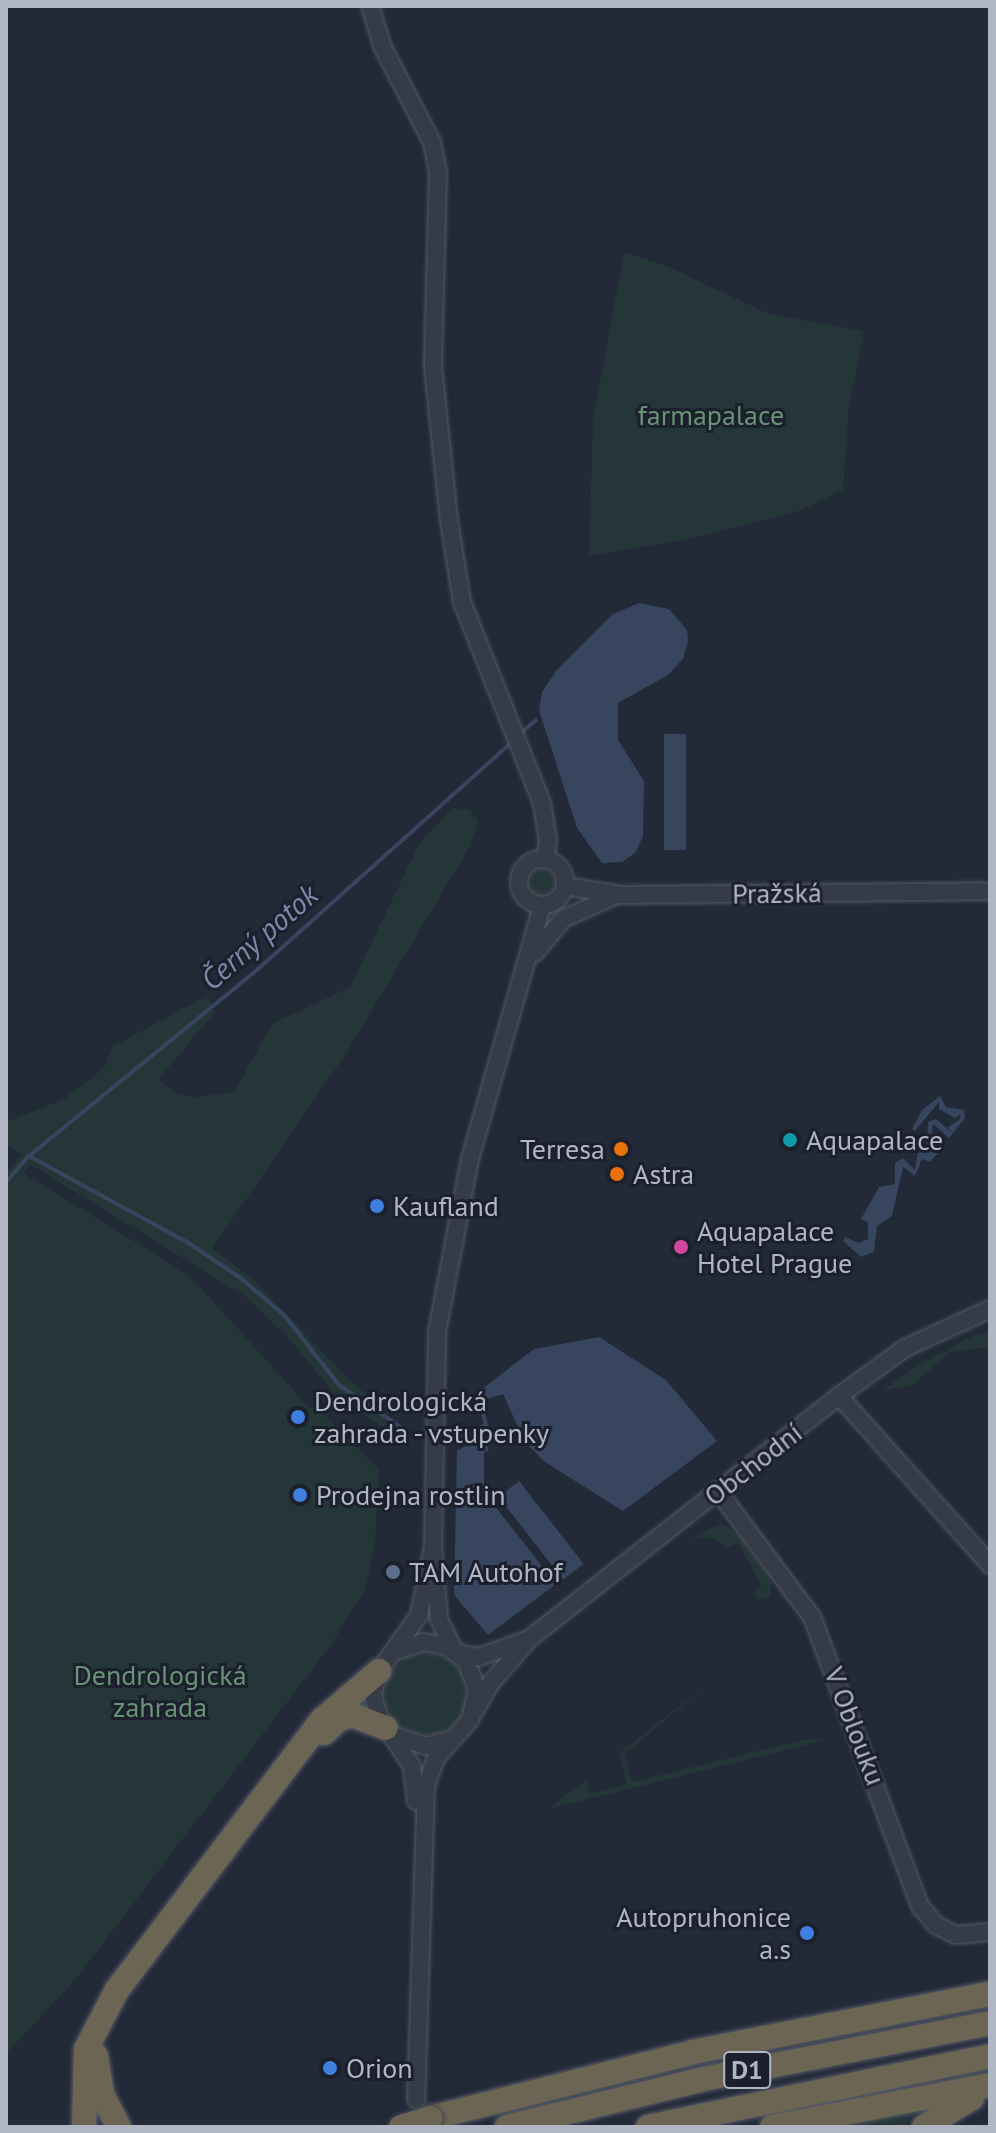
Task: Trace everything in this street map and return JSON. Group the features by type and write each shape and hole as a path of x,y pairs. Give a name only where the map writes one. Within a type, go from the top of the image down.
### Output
{"highway":[{"path":"84,2127 86,2049 109,2004 280,1782 330,1710 379,1671"},
{"path":"280,1782 339,1719 360,1716 388,1730"},
{"path":"401,2127 424,2109 807,2027 990,1994"},
{"path":"109,2004 98,2033 96,2062 102,2095 119,2127"},
{"name":"D1","path":"507,2127 708,2078 990,2023"},
{"name":"D1","path":"648,2127 990,2056"},
{"path":"772,2127 990,2088"},
{"path":"924,2127 957,2103 990,2088"}],"street":[{"path":"370,6 383,48 432,142 438,173 433,366 449,520 462,602 521,746 545,817 545,860"},
{"path":"545,860 562,870 565,886 560,898 542,906 523,896 519,881 528,864 545,860"},
{"name":"Pražská","path":"565,886 621,895 990,891"},
{"path":"528,969 542,941 563,919 589,903 621,895"},
{"path":"421,1828 432,1764 474,1712 476,1682 455,1651 439,1619 433,1547 433,1369 443,1284 470,1159 528,969 542,906"},
{"name":"Obchodní","path":"474,1712 529,1639 839,1396 905,1348 990,1309"},
{"path":"839,1396 990,1565"},
{"name":"V Oblouku","path":"718,1491 812,1617 920,1906 936,1925 956,1935 990,1932"},
{"path":"424,2109 421,1828 412,1766 374,1702 379,1671 397,1651 419,1615 433,1547"},
{"name":"Obchodní","path":"455,1651 489,1655 529,1639"},
{"path":"397,1651 423,1642 455,1651"},
{"path":"388,1730 426,1746 456,1736"}],"green space":[{"name":"farmapalace","path":"624,252 669,267 769,314 864,331 849,406 843,490 799,511 694,538 589,556 593,420"},
{"name":"Dendrologická zahrada","path":"453,808 469,810 479,821 469,848 347,1052 212,1249 254,1280 346,1377 379,1405 390,1433 333,1392 287,1336 246,1297 30,1164 23,1173 189,1275 309,1407 318,1409 379,1470 375,1543 365,1590 330,1646 75,1980 6,2054 6,1172 22,1155 6,1144 6,1122 64,1099 104,1068 112,1047 208,995 215,1012 158,1080 177,1094 197,1097 234,1092 272,1024 350,987 420,842"},
{"path":"542,870 550,874 554,882 550,890 542,894 534,890 530,882 534,874"},
{"path":"990,1333 990,1347 951,1352 911,1386 883,1390 919,1365 975,1335"},
{"path":"721,1523 739,1535 772,1582 770,1597 757,1599 753,1592 762,1586 738,1543 730,1548 711,1538 691,1538"},
{"path":"426,1653 442,1656 455,1665 464,1678 467,1694 464,1710 455,1723 442,1732 426,1735 410,1732 397,1723 388,1710 385,1694 388,1678 397,1665 410,1656"},
{"path":"719,1675 625,1754 632,1782 803,1740 829,1739 548,1809 586,1780 590,1793 627,1784 619,1753"},
{"path":"913,2110 906,2127 837,2127 857,2123"}],"water":[{"path":"639,603 669,609 687,630 688,641 683,659 668,675 618,703 618,740 644,781 643,836 636,852 622,862 602,863 577,828 539,710 542,692 556,671 613,614"},
{"path":"664,734 686,734 686,850 664,850"},
{"path":"940,1096 946,1107 964,1110 965,1118 949,1138 933,1124 931,1147 938,1153 930,1162 922,1159 915,1176 903,1167 892,1216 877,1226 874,1252 861,1257 843,1241 845,1237 859,1243 868,1239 868,1222 861,1219 879,1187 895,1184 895,1163 903,1158 915,1170 918,1149 927,1144 928,1122 936,1119 951,1132 948,1127 959,1120 961,1114 955,1118 939,1109 939,1102 915,1131 912,1129 922,1110"},
{"path":"599,1337 666,1380 717,1441 623,1511 545,1462 525,1442 503,1394 480,1401 477,1393 534,1349"},
{"path":"484,1439 489,1450 484,1453 484,1492 556,1584 488,1635 454,1595 457,1450"},
{"path":"519,1481 584,1564 563,1580 499,1497"}],"waterway":[{"name":"Černý potok","path":"520,734 536,720"},
{"name":"Černý potok","path":"6,1182 29,1156 257,970 514,740"},
{"path":"29,1156 187,1242 242,1279 285,1316 339,1385 399,1426"},
{"path":"445,1434 464,1437 486,1425 480,1401"}],"place":[{"name":"Aquapalace","path":"790,1140"},
{"name":"Terresa","path":"621,1149"},
{"name":"Astra","path":"617,1174"},
{"name":"Kaufland","path":"377,1206"},
{"name":"Aquapalace Hotel Prague","path":"681,1247"},
{"name":"Dendrologická zahrada - vstupenky","path":"298,1417"},
{"name":"Prodejna rostlin","path":"300,1495"},
{"name":"TAM Autohof","path":"393,1572"},
{"name":"Autopruhonice a.s","path":"807,1933"},
{"name":"Orion","path":"330,2068"}]}
